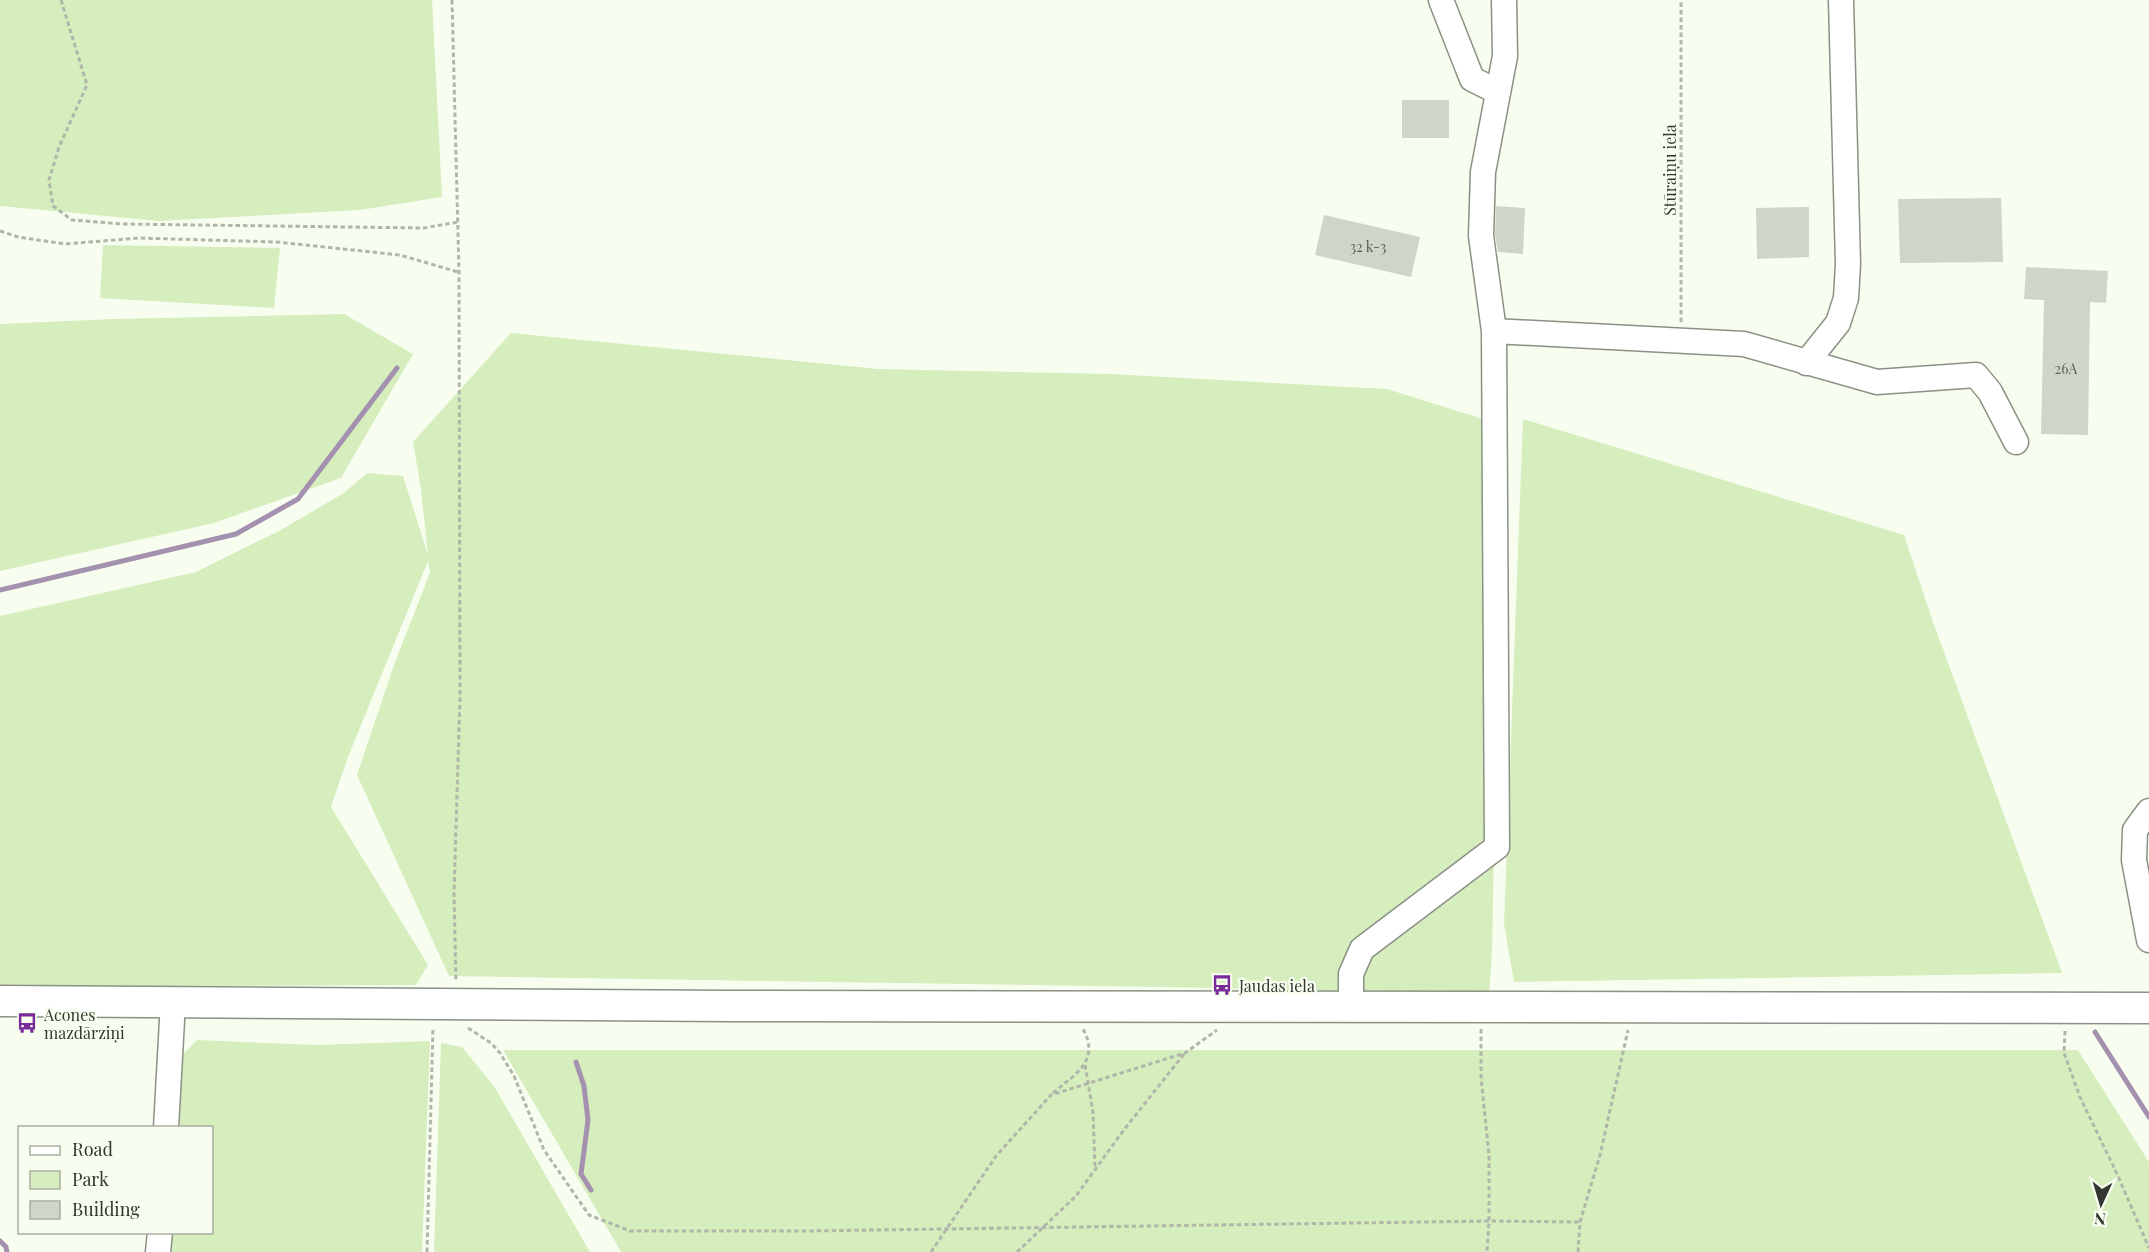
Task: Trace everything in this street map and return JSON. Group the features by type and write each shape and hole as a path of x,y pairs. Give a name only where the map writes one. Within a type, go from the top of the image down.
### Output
{"main road":[{"path":"0,1000 445,1004 2149,1008"}],"street":[{"path":"1441,0 1472,79 1498,92"},
{"path":"1351,1006 1351,974 1362,949 1497,848 1494,331 1481,236 1483,172 1505,56 1504,0"},
{"path":"1806,363 1838,323 1846,298 1848,264 1841,0"},
{"path":"1494,331 1744,344 1877,382 1976,375 1990,392 2016,442"},
{"path":"2149,811 2135,830 2142,858 2149,940"},
{"path":"166,1126 173,1002"},
{"path":"158,1252 160,1234"}],"path":[{"path":"61,0 87,85 59,147 49,180 53,206 72,220 123,224 424,228 458,222"},
{"path":"427,1252 454,893 460,697 459,272 452,0"},
{"name":"Stūraiņu iela","path":"1681,0 1681,339"},
{"path":"0,231 18,237 65,244 139,238 277,242 400,255 459,272"},
{"path":"445,1004 456,1020 490,1043 500,1053 514,1076 544,1150 589,1215 630,1231 1489,1221 1580,1222"},
{"path":"931,1252 996,1156 1052,1095 1085,1065 1089,1053 1086,1035 1070,1006"},
{"path":"1052,1095 1185,1053 1227,1024 1237,1006"},
{"path":"1481,1007 1481,1077 1489,1155 1487,1252"},
{"path":"1578,1252 1580,1222 1600,1155 1616,1087 1628,1033 1630,1008"},
{"path":"2067,1008 2064,1053 2080,1097 2149,1248"},
{"path":"1017,1252 1076,1196 1185,1053"},
{"path":"1085,1065 1094,1112 1095,1170"}],"green space":[{"path":"0,0 432,0 442,197 360,210 158,221 0,206"},
{"path":"103,245 280,248 274,308 100,298"},
{"path":"344,314 413,354 341,478 214,523 0,571 0,324"},
{"path":"511,333 878,369 1110,374 1387,389 1496,423 1497,702 1489,997 1219,988 449,976 357,775 395,662 430,573 428,561 348,757 331,807 428,965 416,985 0,987 0,616 196,572 279,531 344,493 367,473 403,476 428,555 413,442"},
{"path":"1523,419 1904,535 1933,622 2062,973 1514,982 1504,924"},
{"path":"197,1040 317,1045 430,1041 422,1252 171,1252 172,1234 213,1234 213,1126 177,1126 180,1057"},
{"path":"441,1043 462,1047 494,1086 590,1252 434,1252"},
{"path":"503,1050 2078,1050 2149,1162 2149,1252 621,1252"}],"building":[{"path":"1402,100 1449,100 1449,138 1402,138"},
{"path":"2001,198 2003,262 1900,263 1898,199"},
{"path":"1496,206 1525,208 1523,254 1498,252 1495,235"},
{"path":"1809,207 1809,257 1757,259 1756,208"},
{"path":"1324,215 1420,237 1411,277 1315,255"},
{"path":"2026,267 2108,271 2106,303 2090,302 2088,435 2041,434 2044,300 2024,299"}],"waterway":[{"path":"0,590 236,534 298,499 397,368"},
{"path":"2095,1032 2149,1117"},
{"path":"576,1062 584,1086 588,1120 581,1174 591,1190"},
{"path":"0,1241 6,1247 7,1252"}],"place":[{"name":"Jaudas iela","path":"1222,985"},
{"name":"Acones mazdārziņi","path":"27,1023"}]}
